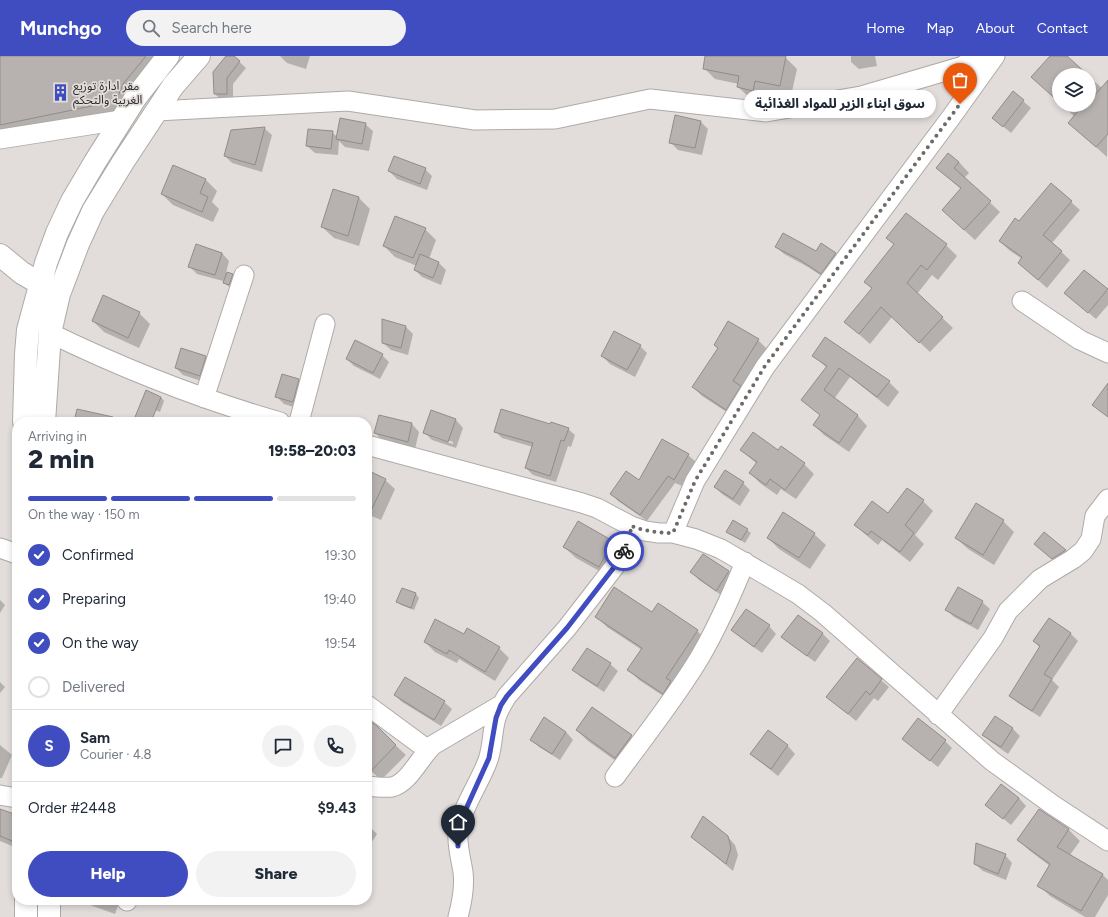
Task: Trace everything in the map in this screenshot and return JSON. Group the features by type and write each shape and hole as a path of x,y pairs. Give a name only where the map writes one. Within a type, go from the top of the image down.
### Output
{"main road":[{"path":"24,417 28,330 40,284 57,233 72,201 121,120 136,97 168,56"},
{"path":"44,417 50,333 59,294 78,244 93,211 156,111 174,86 199,56"},
{"path":"0,255 22,273 59,294"},
{"path":"26,354 48,357"},
{"path":"26,905 26,917"},
{"path":"49,905 50,917"}],"street":[{"path":"156,111 348,101 475,120 555,119 650,99 766,112 861,96 963,66 977,56"},
{"path":"673,533 695,481 765,366 952,116 995,56"},
{"path":"0,139 121,120"},
{"path":"204,398 244,275"},
{"path":"1022,301 1080,340 1108,353"},
{"path":"300,417 325,324"},
{"path":"50,333 126,368 204,398 259,417"},
{"path":"372,446 597,508 631,526 644,531 673,533 696,538 721,549 798,594 823,613 992,761 1053,805 1108,840"},
{"path":"938,715 993,638 1008,611 1040,579 1073,559 1083,551 1091,539 1095,516 1108,499"},
{"path":"458,917 462,900 463,873 458,846 458,833 461,820 489,758 496,718 501,705 507,696 567,628 615,566 627,545 631,526"},
{"path":"0,548 12,552"},
{"path":"615,777 669,705 701,656 728,604 745,562"},
{"path":"372,786 385,787 397,785 407,777 428,750 438,742 501,705"},
{"path":"372,709 428,750"},
{"path":"0,795 12,797"}],"building":[{"name":"مقر ادارة توزيع الغربية والتحكم","path":"0,56 146,56 123,84 116,101 0,125"},
{"path":"226,56 234,56 240,61 227,78 227,94 214,94 213,72"},
{"path":"705,56 786,56 780,86 755,81 753,91 737,87 739,76 703,69"},
{"path":"1050,56 1067,56 1080,68 1052,68 1052,96 1031,77"},
{"path":"1108,80 1108,134 1096,147 1068,123 1077,112 1096,112 1096,94"},
{"path":"1013,91 1024,100 1003,127 992,118"},
{"path":"675,115 701,121 695,148 669,143"},
{"path":"340,118 366,123 362,144 336,139"},
{"path":"265,127 255,165 224,156 231,130"},
{"path":"308,129 333,131 331,149 306,146"},
{"path":"948,153 959,162 954,168 991,201 964,230 942,210 961,188 936,168"},
{"path":"394,156 426,168 420,184 388,171"},
{"path":"173,165 206,179 200,193 208,197 202,212 161,194"},
{"path":"1051,183 1072,201 1043,235 1062,251 1038,280 1018,263 1022,257 999,241 1015,218 1019,221"},
{"path":"333,189 359,197 348,236 321,227"},
{"path":"906,213 947,244 927,270 921,265 907,283 943,317 919,343 881,307 859,334 844,322 872,288 864,282 894,244 886,238"},
{"path":"395,216 426,228 413,258 383,246"},
{"path":"783,233 816,251 821,243 836,253 821,274 800,260 775,247"},
{"path":"196,244 222,253 215,275 188,267"},
{"path":"420,254 439,262 433,278 414,270"},
{"path":"1084,270 1108,289 1088,313 1064,293"},
{"path":"227,272 233,274 229,285 223,283"},
{"path":"103,295 140,312 128,338 92,321"},
{"path":"382,319 406,326 401,348 382,343"},
{"path":"728,321 759,339 733,381 741,386 726,410 692,387 718,348 714,345"},
{"path":"614,331 641,345 627,370 601,356"},
{"path":"825,337 890,381 877,397 839,368 824,390 858,415 839,443 813,425 820,415 801,400 827,366 812,356"},
{"path":"355,340 383,354 373,373 346,359"},
{"path":"181,348 206,356 200,376 175,368"},
{"path":"282,374 299,379 293,402 275,397"},
{"path":"1108,383 1108,417 1092,405"},
{"path":"146,390 161,397 153,417 135,417"},
{"path":"77,409 113,417 75,417"},
{"path":"501,409 550,424 551,422 569,428 564,441 561,440 550,476 525,468 533,443 494,432"},
{"path":"431,410 456,419 448,442 423,433"},
{"path":"379,415 412,423 408,442 374,433"},
{"path":"753,432 778,450 781,446 805,463 785,490 770,479 766,485 749,473 757,462 740,450"},
{"path":"662,439 689,454 674,480 668,476 640,515 610,494 626,471 639,480"},
{"path":"725,470 744,482 733,499 714,487"},
{"path":"372,472 386,479 372,508"},
{"path":"907,488 924,500 905,525 914,533 900,552 871,531 868,535 854,525 872,501 888,513"},
{"path":"976,503 1004,520 983,555 955,538"},
{"path":"783,512 815,533 799,558 767,538"},
{"path":"733,520 748,529 741,540 726,532"},
{"path":"578,521 613,541 599,567 563,547"},
{"path":"1044,532 1066,550 1052,559 1034,544"},
{"path":"703,554 729,571 716,591 690,572"},
{"path":"614,587 652,612 658,603 698,630 666,678 671,681 663,694 627,670 642,648 595,617"},
{"path":"958,587 983,601 971,624 945,610"},
{"path":"402,588 416,593 411,608 396,602"},
{"path":"746,609 770,625 754,647 731,630"},
{"path":"798,615 823,633 807,656 781,637"},
{"path":"1049,618 1071,633 1044,674 1052,679 1032,711 1009,696 1040,646 1033,641"},
{"path":"435,619 464,634 467,628 500,647 485,672 449,650 447,654 424,642"},
{"path":"587,648 611,663 597,686 572,670"},
{"path":"857,658 882,679 870,695 866,691 848,714 826,697"},
{"path":"405,677 445,701 434,720 394,695"},
{"path":"592,707 632,735 615,758 576,730"},
{"path":"995,716 1013,728 1001,747 982,735"},
{"path":"544,717 566,732 552,754 530,740"},
{"path":"918,718 946,740 930,761 902,739"},
{"path":"372,722 396,745 372,770"},
{"path":"768,730 788,745 771,769 750,754"},
{"path":"1001,784 1019,798 1003,819 985,805"},
{"path":"0,809 12,813 12,841 0,836"},
{"path":"1039,809 1069,829 1057,847 1103,874 1081,911 1037,886 1050,864 1017,840"},
{"path":"703,816 728,836 731,848 726,864 691,837"},
{"path":"976,843 1006,854 998,874 974,864"}],"way so far":[{"path":"624,551 630,537 631,526 644,531 673,533 695,481 765,366 960,104"}],"place":[{"name":"مقر ادارة توزيع الغربية والتحكم","path":"60,93"},
{"name":"سوق ابناء الزير للمواد الغذائية","path":"960,104"}],"route":[{"path":"458,846 458,833 461,820 489,758 496,718 501,705 507,696 567,628 615,566 624,551"}]}
